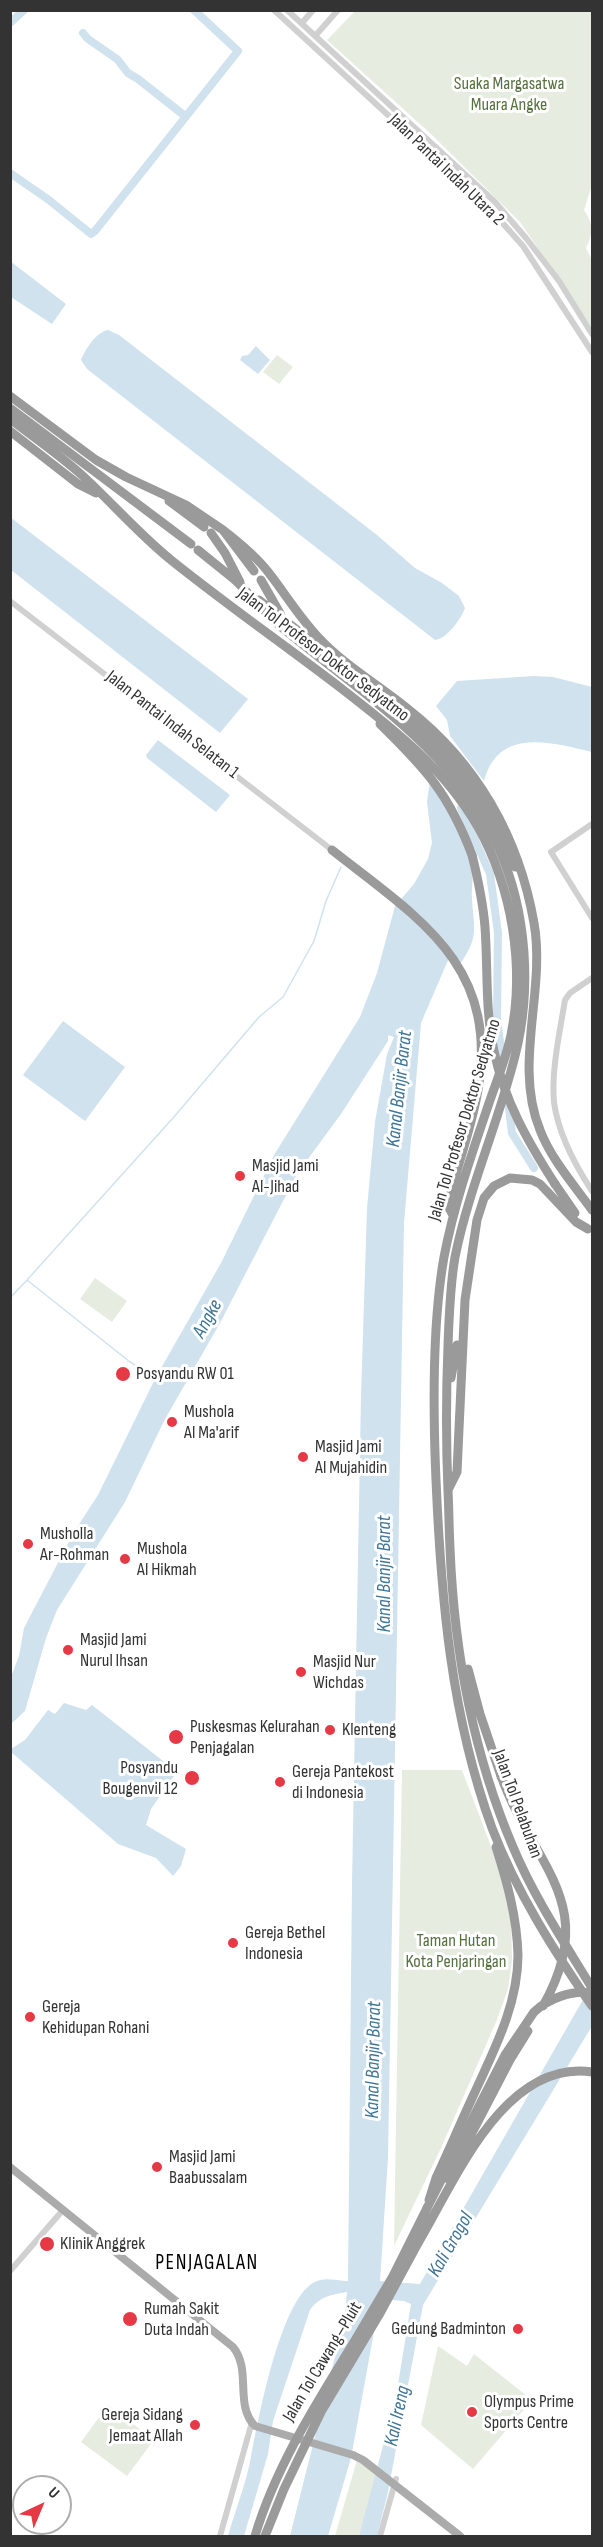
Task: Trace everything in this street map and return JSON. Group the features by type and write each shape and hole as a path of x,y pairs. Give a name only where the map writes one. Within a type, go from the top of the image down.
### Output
{"highway":[{"name":"Jalan Tol Profesor Doktor Sedyatmo","path":"10,396 96,460 186,505 223,530 254,571"},
{"name":"Jalan Tol Profesor Doktor Sedyatmo","path":"10,408 194,547 241,587 417,725 444,751 482,795 518,874 531,935 529,1006 524,1037 516,1051"},
{"name":"Jalan Tol Profesor Doktor Sedyatmo","path":"10,419 73,467 171,560 367,708 373,717 450,785 493,848 505,895 514,946 514,1016 504,1061 453,1215 442,1268 437,1319 435,1451 443,1603 453,1678 478,1786 492,1827 543,1930 592,2006"},
{"name":"Jalan Tol Profesor Doktor Sedyatmo","path":"10,431 78,484 104,496"},
{"path":"147,486 207,530 225,553 241,587"},
{"path":"223,530 246,548 261,564 320,640 439,735 453,749 516,849 528,888 538,956 530,1066 534,1113 550,1150 592,1210"},
{"name":"Jalan Tol Profesor Doktor Sedyatmo","path":"261,580 284,620"},
{"name":"Jalan Tol Profesor Doktor Sedyatmo","path":"241,587 267,615 386,711 434,754 470,798 510,878 517,908 524,962 522,1009 516,1051 470,1195 459,1240 450,1296 446,1443 450,1550 456,1614"},
{"path":"413,750 439,787 460,823 472,855 485,925 493,1049 502,1084 513,1111 555,1184 590,1233"},
{"path":"332,850 387,891 434,933 461,971 475,1006 482,1054 473,1113 450,1196 449,1208 453,1215"},
{"path":"448,1490 457,1472 463,1330 474,1242 480,1207 488,1192 501,1182 517,1177 532,1180 540,1184 576,1222 590,1233"},
{"path":"447,1382 453,1373 466,1267 474,1242"},
{"path":"418,2243 510,2060 557,1981 567,1945 562,1901 501,1776 474,1698 456,1614"},
{"name":"Jalan Tol Pelabuhan","path":"456,1614 467,1695 481,1757 497,1807 528,1879 552,1924 592,1988"},
{"path":"427,2208 436,2178 490,2059 513,1998 518,1957 516,1934 509,1886 493,1840 492,1827"},
{"path":"427,2208 505,2055 530,2018 540,2007 565,1995 592,1993"},
{"path":"418,2243 464,2165 510,2100 532,2084 550,2076 572,2071 592,2072"},
{"name":"Jalan Tol Cawang–Pluit","path":"253,2536 261,2514 306,2421 393,2276 427,2208"},
{"name":"Jalan Tol Cawang–Pluit","path":"265,2536 291,2474 321,2412 379,2315 418,2243"}],"main road":[{"path":"10,2167 233,2347 238,2353 245,2398 254,2421 272,2430 353,2453 377,2468 468,2536"},
{"path":"56,2204 72,2217"},
{"path":"393,2480 460,2536"}],"street":[{"name":"Jalan Pantai Indah Utara 2","path":"274,10 490,209 523,246 592,352"},
{"name":"Jalan Pantai Indah Utara 2","path":"287,10 495,202 559,282 592,334"},
{"path":"287,10 287,17 299,28 302,36"},
{"path":"302,23 313,10"},
{"path":"316,35 338,10"},
{"name":"Jalan Pantai Indah Selatan 1","path":"10,601 332,850"},
{"path":"592,824 551,852 592,918"},
{"path":"592,978 570,993 565,1000 554,1084 554,1104 567,1143 592,1191"},
{"path":"10,2271 63,2210"},
{"path":"220,2536 254,2421"},
{"path":"380,2536 393,2480"}],"green space":[{"name":"Suaka Margasatwa Muara Angke","path":"355,11 592,11 592,185 584,210 590,220 591,229 586,248 592,260 592,328 520,222 432,135 327,40"},
{"path":"277,355 293,367 279,384 263,372"},
{"path":"95,1278 127,1301 112,1322 80,1299"},
{"name":"Taman Hutan Kota Penjaringan","path":"402,1770 462,1770 495,1857 511,1915 512,1960 508,1989 496,2022 441,2148 394,2246"},
{"name":"Olympus Prime Sports Centre","path":"438,2346 467,2366 474,2354 532,2400 473,2469 421,2425"},
{"path":"108,2405 154,2440 127,2476 81,2442"},
{"path":"357,2460 377,2472 359,2536 335,2536"}],"water":[{"path":"10,261 66,304 52,324 11,297"},
{"path":"108,330 119,335 377,535 415,568 442,583 459,596 465,608 453,628 440,639 435,640 87,369 81,360 85,351 95,338"},
{"path":"256,346 270,360 258,374 240,360"},
{"path":"10,517 248,699 220,733 11,570"},
{"path":"553,677 592,687 592,752 544,743 528,742 514,745 501,752 491,764 484,781 450,736 447,720 436,706 457,681"},
{"path":"158,740 230,795 216,812 147,758 146,755"},
{"path":"430,780 456,821 467,844 473,871 474,933 470,947 460,964 452,951 421,1023 404,1223 388,2158 380,2281 420,2284 592,1984 592,2026 423,2305 388,2492 377,2536 359,2536 396,2397 411,2304 404,2301 380,2299 351,2458 328,2536 290,2536 344,2321 347,2292 322,2299 310,2310 273,2421 268,2454 244,2536 228,2536 246,2477 272,2363 290,2313 301,2294 313,2283 326,2279 348,2281 352,1883 361,1396 367,1208 375,1122 387,1054 394,1037 388,1035 388,1041 341,1114 297,1174 220,1323 164,1421 125,1502 57,1610 46,1638 25,1711 11,1724 11,1677 19,1656 24,1628 74,1532 98,1495 156,1377 221,1263 274,1155 360,1017 377,973 395,906 414,884 428,859 432,843 427,802"},
{"path":"63,1021 125,1067 85,1121 23,1075"},
{"path":"64,1703 86,1710 92,1705 177,1772 151,1809 146,1825 186,1849 181,1866 173,1876 156,1858 118,1844 11,1752 11,1749 25,1740 48,1710 55,1714"}],"waterway":[{"path":"10,23 24,10"},
{"path":"10,173 49,200 91,234 95,231 238,51 194,10"},
{"path":"83,33 117,59 128,73 185,116"},
{"path":"461,808 490,874 498,933 497,1019 503,1064"},
{"path":"27,1280 173,1118 259,1017 283,997 314,941 326,901 341,867"},
{"path":"508,1100 512,1133 534,1168"},
{"path":"10,1298 27,1280 130,1362 155,1377"}],"place":[{"name":"Masjid Jami Al-Jihad","path":"240,1176"},
{"name":"Posyandu RW 01","path":"123,1374"},
{"name":"Mushola Al Ma'arif","path":"172,1422"},
{"name":"Masjid Jami Al Mujahidin","path":"303,1457"},
{"name":"Musholla Ar-Rohman","path":"28,1544"},
{"name":"Mushola Al Hikmah","path":"125,1559"},
{"name":"Masjid Jami Nurul Ihsan","path":"68,1650"},
{"name":"Masjid Nur Wichdas","path":"301,1672"},
{"name":"Klenteng","path":"330,1730"},
{"name":"Puskesmas Kelurahan Penjagalan","path":"176,1737"},
{"name":"Posyandu Bougenvil 12","path":"192,1778"},
{"name":"Gereja Pantekost di Indonesia","path":"280,1782"},
{"name":"Gereja Bethel Indonesia","path":"233,1943"},
{"name":"Gereja Kehidupan Rohani","path":"30,2017"},
{"name":"Masjid Jami Baabussalam","path":"157,2167"},
{"name":"Klinik Anggrek","path":"47,2244"},
{"name":"Rumah Sakit Duta Indah","path":"130,2319"},
{"name":"Gedung Badminton","path":"518,2329"},
{"name":"Olympus Prime Sports Centre","path":"472,2412"},
{"name":"Gereja Sidang Jemaat Allah","path":"195,2425"}],"district":[{"name":"PENJAGALAN","path":"207,2264"}],"water label":[{"name":"Kanal Banjir Barat","path":"400,1089"},
{"name":"Angke","path":"208,1319"},
{"name":"Kanal Banjir Barat","path":"385,1574"},
{"name":"Kanal Banjir Barat","path":"374,2060"},
{"name":"Kali Grogol","path":"451,2245"},
{"name":"Kali Ireng","path":"398,2416"}]}
